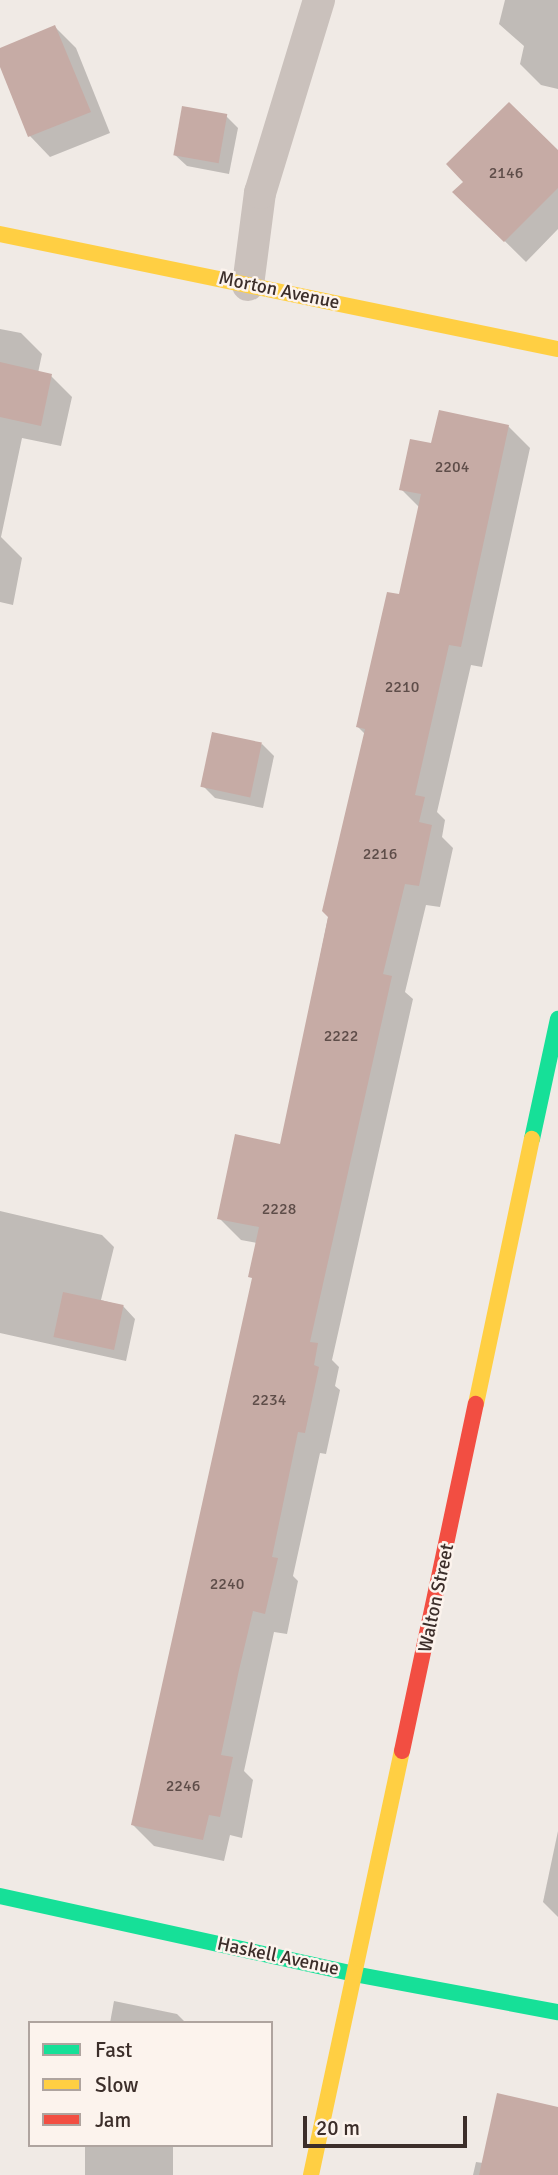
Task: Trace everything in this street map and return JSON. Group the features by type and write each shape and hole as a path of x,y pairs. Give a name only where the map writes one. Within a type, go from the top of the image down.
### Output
{"street":[{"name":"Morton Avenue","path":"0,234 558,349"},
{"name":"Walton Street","path":"312,2175 428,1643 558,1019"},
{"name":"Haskell Avenue","path":"0,1896 354,1974 558,2012"}],"lane":[{"path":"248,285 260,193 319,0"}],"building":[{"path":"55,25 91,112 28,137 0,67 0,48"},
{"path":"509,102 558,150 558,188 504,242 452,192 463,182 446,164"},
{"path":"182,106 227,114 219,163 173,155"},
{"path":"0,362 52,374 41,426 0,417"},
{"path":"439,410 509,425 461,647 449,645 415,795 425,797 419,822 432,825 419,886 405,884 383,974 392,976 310,1342 318,1343 314,1365 319,1367 305,1433 298,1432 272,1557 278,1558 265,1614 253,1611 221,1755 233,1757 220,1817 209,1815 203,1840 131,1825 252,1278 248,1277 259,1227 217,1219 235,1134 280,1144 328,917 322,911 365,729 356,727 387,592 399,594 421,494 399,490 410,439 431,443"},
{"path":"212,732 262,743 250,797 200,787"},
{"path":"63,1292 124,1305 114,1350 53,1337"},
{"path":"497,2093 558,2107 558,2175 479,2175"}],"traffic: fast":[{"path":"532,1139 558,1019"},
{"path":"0,1896 354,1974 558,2012"}],"traffic: slow":[{"path":"0,234 558,349"},
{"path":"476,1404 532,1139"},
{"path":"311,2175 402,1751"}],"traffic: jam":[{"path":"402,1751 476,1404"}]}
